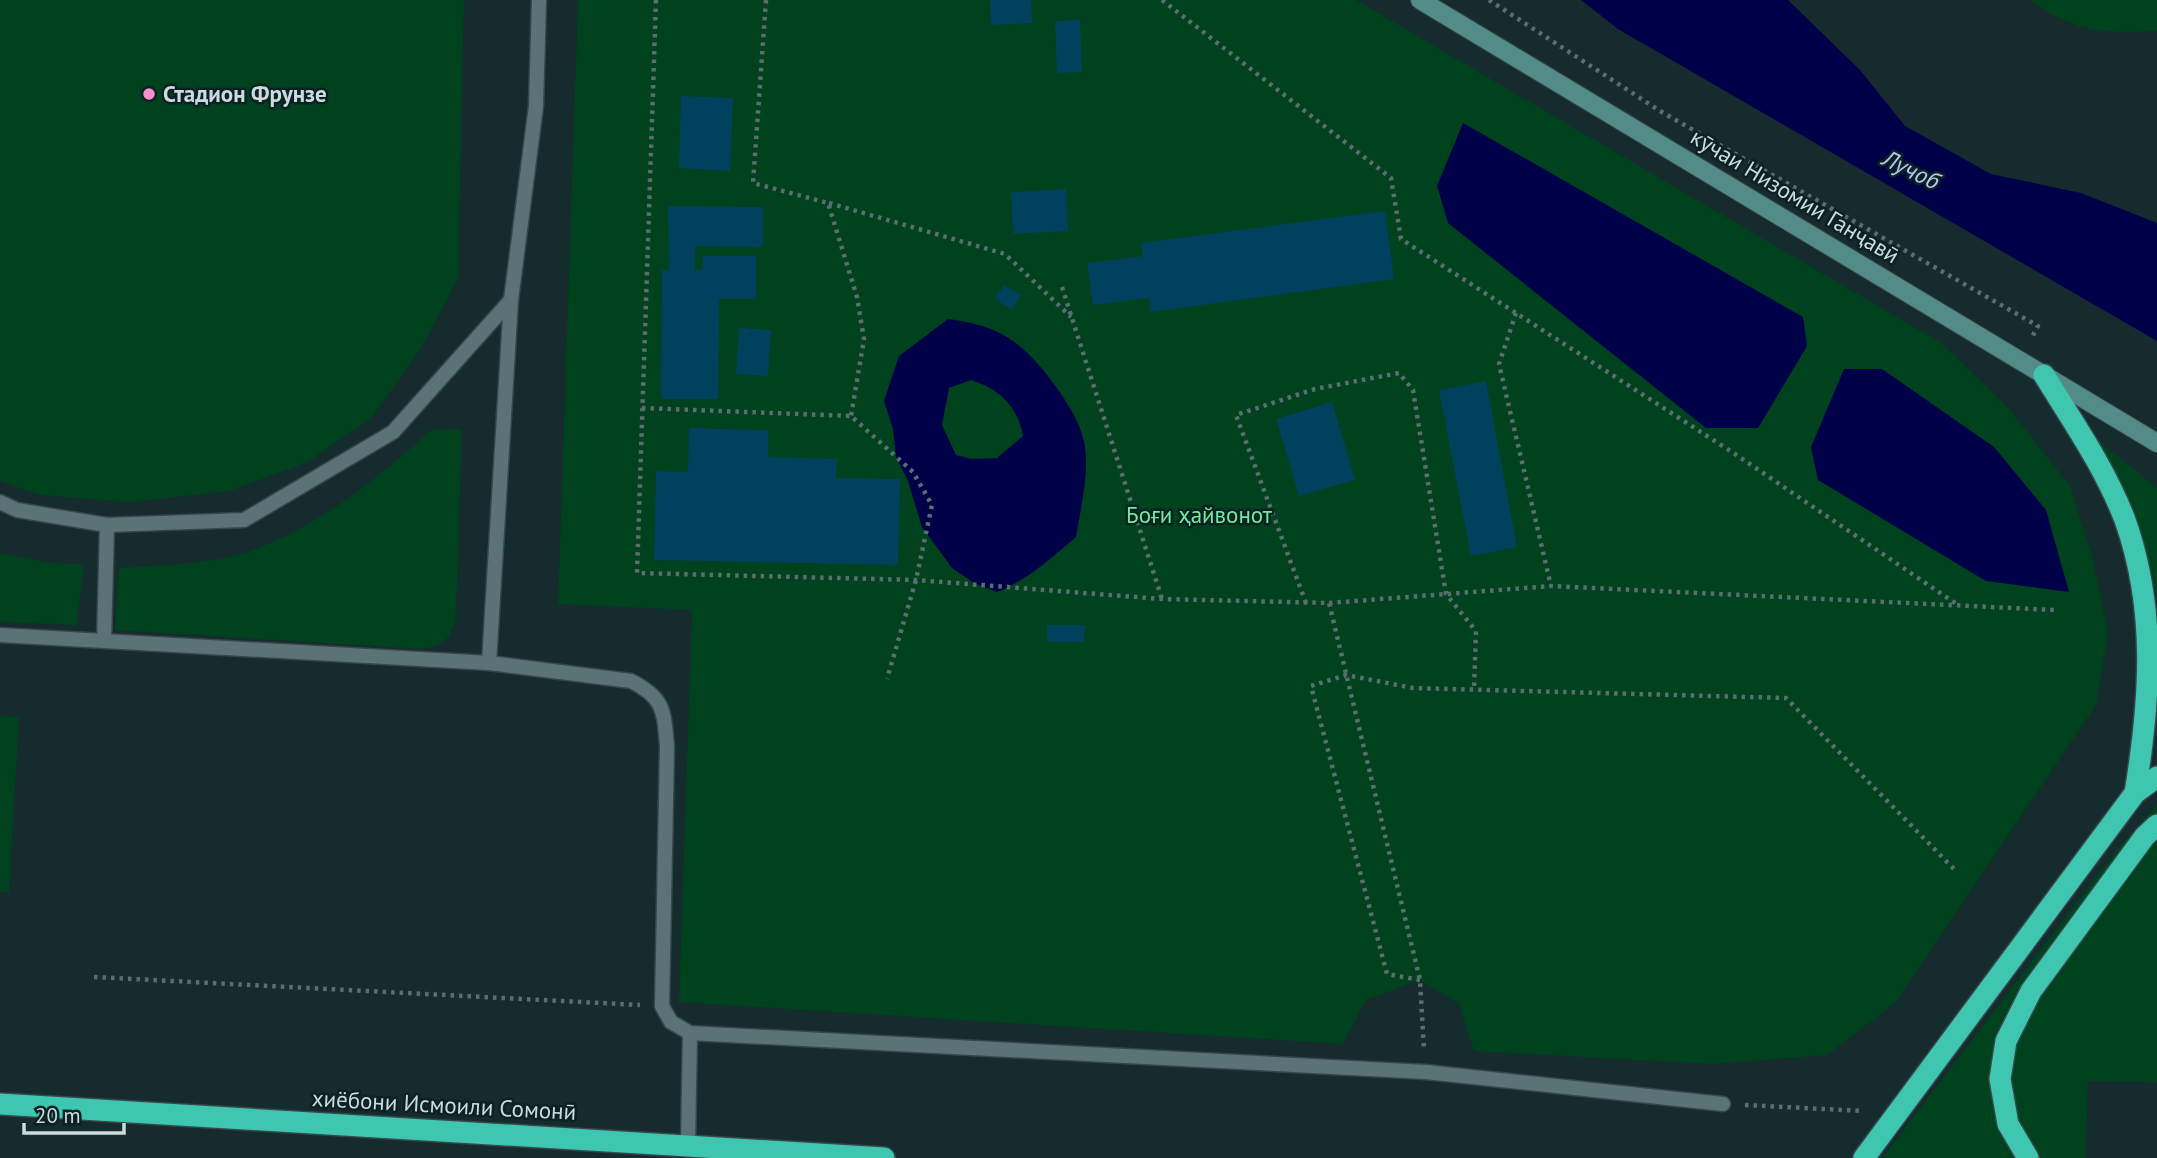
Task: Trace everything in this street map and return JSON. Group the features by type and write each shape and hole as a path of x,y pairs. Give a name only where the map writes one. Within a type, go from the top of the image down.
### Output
{"highway":[{"path":"2044,375 2096,460 2125,520 2147,598 2151,658 2145,731 2135,793"},
{"path":"1864,1158 2135,793 2157,777"},
{"path":"2028,1158 2008,1124 2000,1079 2006,1041 2031,991 2145,836 2157,825"},
{"name":"хиёбони Исмоили Сомонӣ","path":"0,1104 884,1158"}],"street":[{"name":"кӯчаи Низомии Ганҷавӣ","path":"1420,0 2150,439 2157,453"}],"lane":[{"path":"489,663 511,300 536,106 539,0"},
{"path":"0,502 17,510 107,525 244,520 393,432 511,300"},
{"path":"103,641 107,525"},
{"path":"0,635 489,663 631,681 651,691 662,707 667,747 662,1006 671,1022 690,1032 1426,1072 1723,1104"},
{"path":"688,1146 690,1032"}],"path":[{"path":"656,0 637,573 916,580 1162,599 1306,603 1551,586 2054,610"},
{"path":"766,0 753,183 1005,254 1071,318"},
{"path":"1161,0 1391,178 1401,239 1735,454 1958,606"},
{"path":"1489,0 1660,111 2038,326 2020,360"},
{"path":"828,203 857,297 864,339 851,416"},
{"path":"1062,287 1162,599"},
{"path":"1516,313 1499,364 1551,586"},
{"path":"1306,603 1236,415 1315,389 1399,373 1413,390 1446,594 1476,631 1474,689"},
{"path":"642,408 851,416 913,472 932,505 916,580 887,679"},
{"path":"1329,603 1420,980 1426,1072"},
{"path":"1420,980 1387,974 1311,686 1346,675 1413,688 1786,698 1954,869"},
{"path":"94,977 662,1006"},
{"path":"1723,1104 1863,1111"}],"green space":[{"path":"0,0 464,0 458,279 420,350 372,417 308,462 230,491 129,502 40,495 0,481"},
{"name":"Боғи ҳайвонот","path":"578,0 1356,0 1943,344 2011,411 2070,486 2093,560 2108,634 2096,705 1895,1003 1827,1055 1713,1064 1474,1051 1459,1004 1420,980 1366,1000 1343,1044 679,1002 692,610 558,604"},
{"path":"2030,0 2157,0 2157,31 2120,32 2090,29 2062,19"},
{"path":"462,429 456,615 449,636 441,644 420,649 115,630 119,568 205,561 251,551 301,528 347,499 431,430"},
{"path":"2090,434 2157,488 2157,597 2147,553 2124,492"},
{"path":"0,553 50,563 84,564 77,625 0,622"},
{"path":"0,716 19,717 9,893 0,892"},
{"path":"2157,804 2157,1082 2088,1081 2086,1158 1882,1158 2115,852"}],"water":[{"name":"Лучоб","path":"1581,0 1788,0 1860,70 1905,126 1991,174 2081,193 2157,223 2157,341 1618,29"},
{"path":"1463,123 1803,317 1807,346 1758,428 1706,428 1448,223 1437,186"},
{"path":"948,319 984,327 998,332 1023,349 1045,373 1073,413 1086,453 1084,489 1076,537 1048,561 1009,587 997,592 974,583 952,568 922,527 908,481 896,457 893,429 884,401 899,356","holes":["971,380 1006,400 1021,426 1023,436 997,458 971,459 956,455 942,425 949,388"]},
{"path":"1844,369 1882,369 1994,447 2046,510 2069,592 1986,581 1818,480 1811,447"}],"building":[{"path":"990,0 1031,0 1032,23 991,25"},
{"path":"1080,20 1082,72 1057,73 1055,21"},
{"path":"681,96 733,98 730,171 679,168"},
{"path":"1066,189 1068,231 1013,234 1011,192"},
{"path":"668,206 763,207 763,247 695,246 695,270 702,270 703,256 756,256 756,299 719,299 718,399 661,399 662,270 669,270"},
{"path":"1385,211 1394,279 1150,312 1149,298 1093,305 1087,263 1143,256 1141,243"},
{"path":"1004,285 1021,295 1012,310 995,299"},
{"path":"739,328 771,330 768,376 736,374"},
{"path":"1486,381 1517,547 1471,556 1439,390"},
{"path":"1332,402 1355,480 1299,496 1276,419"},
{"path":"689,428 768,430 768,457 837,459 836,478 900,479 898,565 654,560 656,471 688,472"},
{"path":"1047,625 1085,625 1084,642 1047,642"}],"place":[{"name":"Стадион Фрунзе","path":"149,94"}]}
